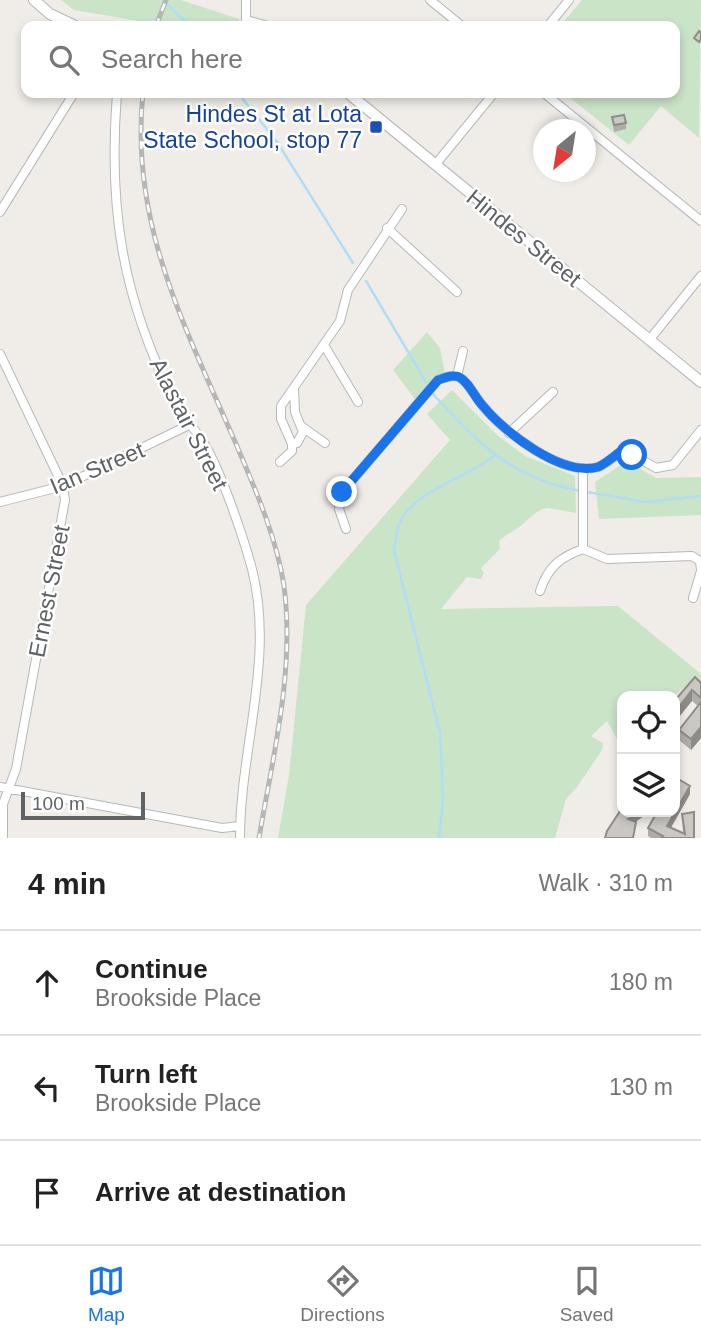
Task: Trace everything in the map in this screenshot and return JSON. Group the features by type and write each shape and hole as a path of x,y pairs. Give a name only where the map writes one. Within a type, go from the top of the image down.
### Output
{"street":[{"path":"34,0 50,14 65,21"},
{"path":"246,0 246,21"},
{"path":"430,0 456,21"},
{"path":"552,21 569,0"},
{"path":"0,212 71,98"},
{"name":"Alastair Street","path":"117,98 113,142 116,221 130,292 143,333 175,404 205,446 240,529 252,571 260,623 260,670 239,809 240,838"},
{"name":"Hindes Street","path":"354,98 701,382"},
{"path":"435,165 490,98"},
{"path":"550,98 701,221"},
{"path":"280,461 292,452 292,444 280,411 340,321 348,290 402,209"},
{"path":"387,228 457,292"},
{"path":"650,339 701,276"},
{"path":"324,345 358,402"},
{"path":"457,376 463,351"},
{"name":"Ernest Street","path":"0,354 63,486 65,500 16,769 4,787 2,838"},
{"path":"457,376 509,433 543,455 583,468 599,467 620,452 632,455 656,468 673,465 701,430"},
{"path":"346,528 339,509 342,492 438,380 457,376"},
{"path":"292,444 302,436 295,412 294,389"},
{"path":"509,433 553,392"},
{"name":"Ian Street","path":"0,502 63,486 189,425"},
{"path":"301,426 325,443"},
{"path":"583,468 583,550"},
{"path":"540,590 549,569 557,561 583,550 607,559 692,556 700,561 701,571 693,598"},
{"path":"4,787 222,828 240,825"}],"green space":[{"path":"61,0 181,0 239,19 139,21 74,10"},
{"path":"582,0 701,0 699,138 661,106 629,145 570,98 680,98 680,21 564,21"},
{"path":"427,332 440,348 445,374 435,377 415,399 393,370"},
{"path":"452,390 497,435 525,456 575,476 576,513 546,508 536,513 499,541 500,549 481,568 484,573 481,579 467,577 441,609 618,606 701,674 701,684 693,680 680,691 617,691 617,739 607,721 591,736 603,743 602,750 566,799 555,838 278,838 289,775 306,605 450,440 427,414"},
{"path":"627,461 656,478 701,477 701,515 599,519 595,482"}],"building":[{"path":"699,31 701,39 699,42 694,38"},
{"path":"624,115 626,123 614,125 612,117"},
{"path":"695,677 701,683 701,698 692,690 680,706 680,694"},
{"path":"701,702 701,727 691,739 680,729"},
{"path":"680,780 690,786 680,803"},
{"path":"694,812 694,838 661,838 663,836 648,828 654,817 672,817 667,826 685,834 682,814"},
{"path":"617,816 631,817 628,819 636,822 633,838 605,838"}],"waterway":[{"path":"163,0 185,21"},
{"path":"242,98 277,142 353,263"},
{"path":"366,281 426,382"},
{"path":"433,394 466,429 515,468 556,485 580,491"},
{"path":"439,838 443,798 440,733 394,550 400,522 406,511 428,493 494,456"},
{"path":"587,492 645,502 701,496"}],"railway":[{"path":"158,21 166,0"},
{"path":"143,98 141,142 145,188 154,233 183,320 266,517 284,586 287,618 285,681 259,838"}],"place":[{"name":"Hindes St at Lota State School, stop 77","path":"376,127"}],"route":[{"path":"342,492 438,380 449,376 457,376 465,382 483,407 509,433 519,442 543,455 583,468 599,467 620,452 632,455"}]}
